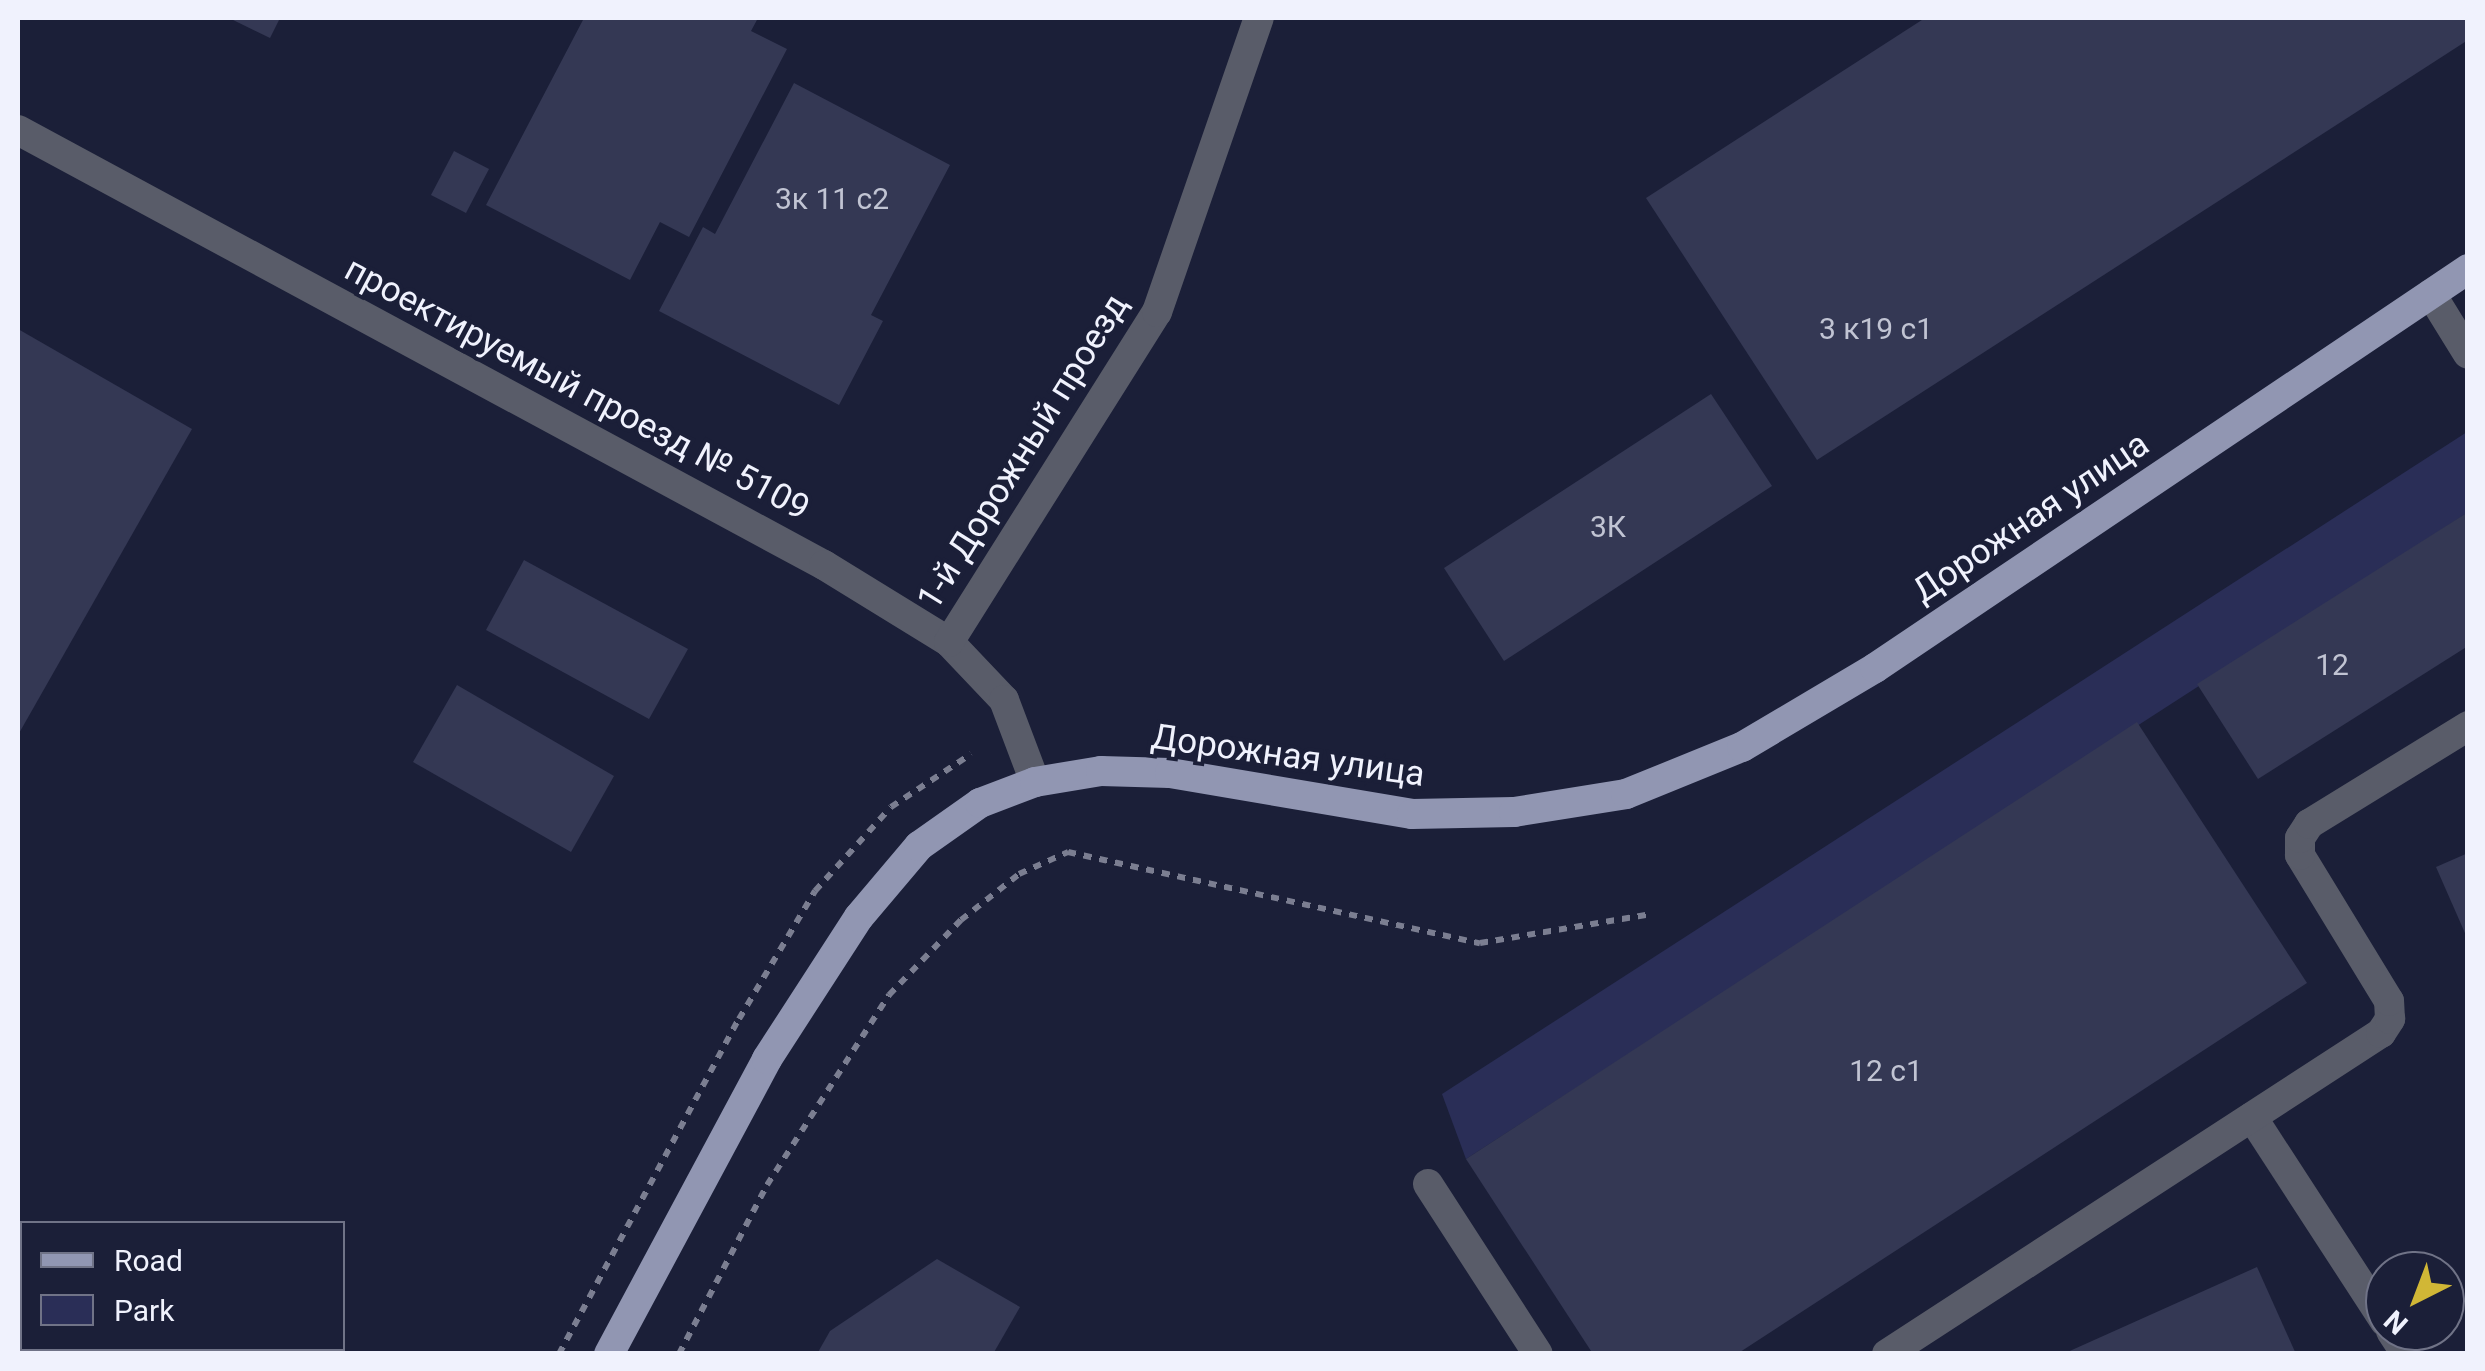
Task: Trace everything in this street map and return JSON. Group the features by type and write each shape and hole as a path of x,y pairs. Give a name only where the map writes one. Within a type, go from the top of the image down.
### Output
{"main road":[{"name":"Дорожная улица","path":"609,1354 767,1060 860,917 919,846 980,803 1035,782 1101,771 1170,774 1412,814 1514,812 1626,794 1742,748 1874,668 2468,270"}],"street":[{"name":"1-й Дорожный проезд","path":"949,642 1157,312 1259,18"},
{"name":"проектируемый проезд № 5109","path":"18,130 824,565 949,642 1004,700 1035,782"},
{"path":"2431,294 2468,354"},
{"path":"1902,1349 2381,1033 2390,1019 2388,1000 2300,855 2300,838 2310,824 2468,726"},
{"path":"2252,1117 2365,1291"},
{"path":"1428,1184 1538,1354"}],"path":[{"path":"679,1354 766,1184 889,995 961,920 1018,874 1068,852 1480,943 1652,914"}],"green space":[{"path":"2467,432 2467,513 1466,1159 1442,1094"}],"building":[{"path":"229,18 280,18 270,38"},
{"path":"584,18 758,18 751,31 787,49 689,237 660,222 630,280 486,205"},
{"path":"1925,18 2468,18 2468,40 1817,460 1646,198"},
{"path":"794,83 950,165 871,315 883,321 839,405 659,311 703,227 715,234"},
{"path":"454,151 489,169 466,213 431,195"},
{"path":"18,329 192,429 18,735"},
{"path":"1711,394 1772,486 1504,661 1444,568"},
{"path":"2465,514 2468,646 2258,779 2197,684"},
{"path":"524,560 688,649 649,719 486,630"},
{"path":"457,685 614,776 571,852 413,762"},
{"path":"2137,722 2307,983 1737,1354 1593,1354 1466,1159"},
{"path":"2468,853 2468,940 2436,867"},
{"path":"937,1259 1020,1307 993,1354 817,1354 830,1331"},
{"path":"2257,1267 2296,1354 2063,1354"}]}
